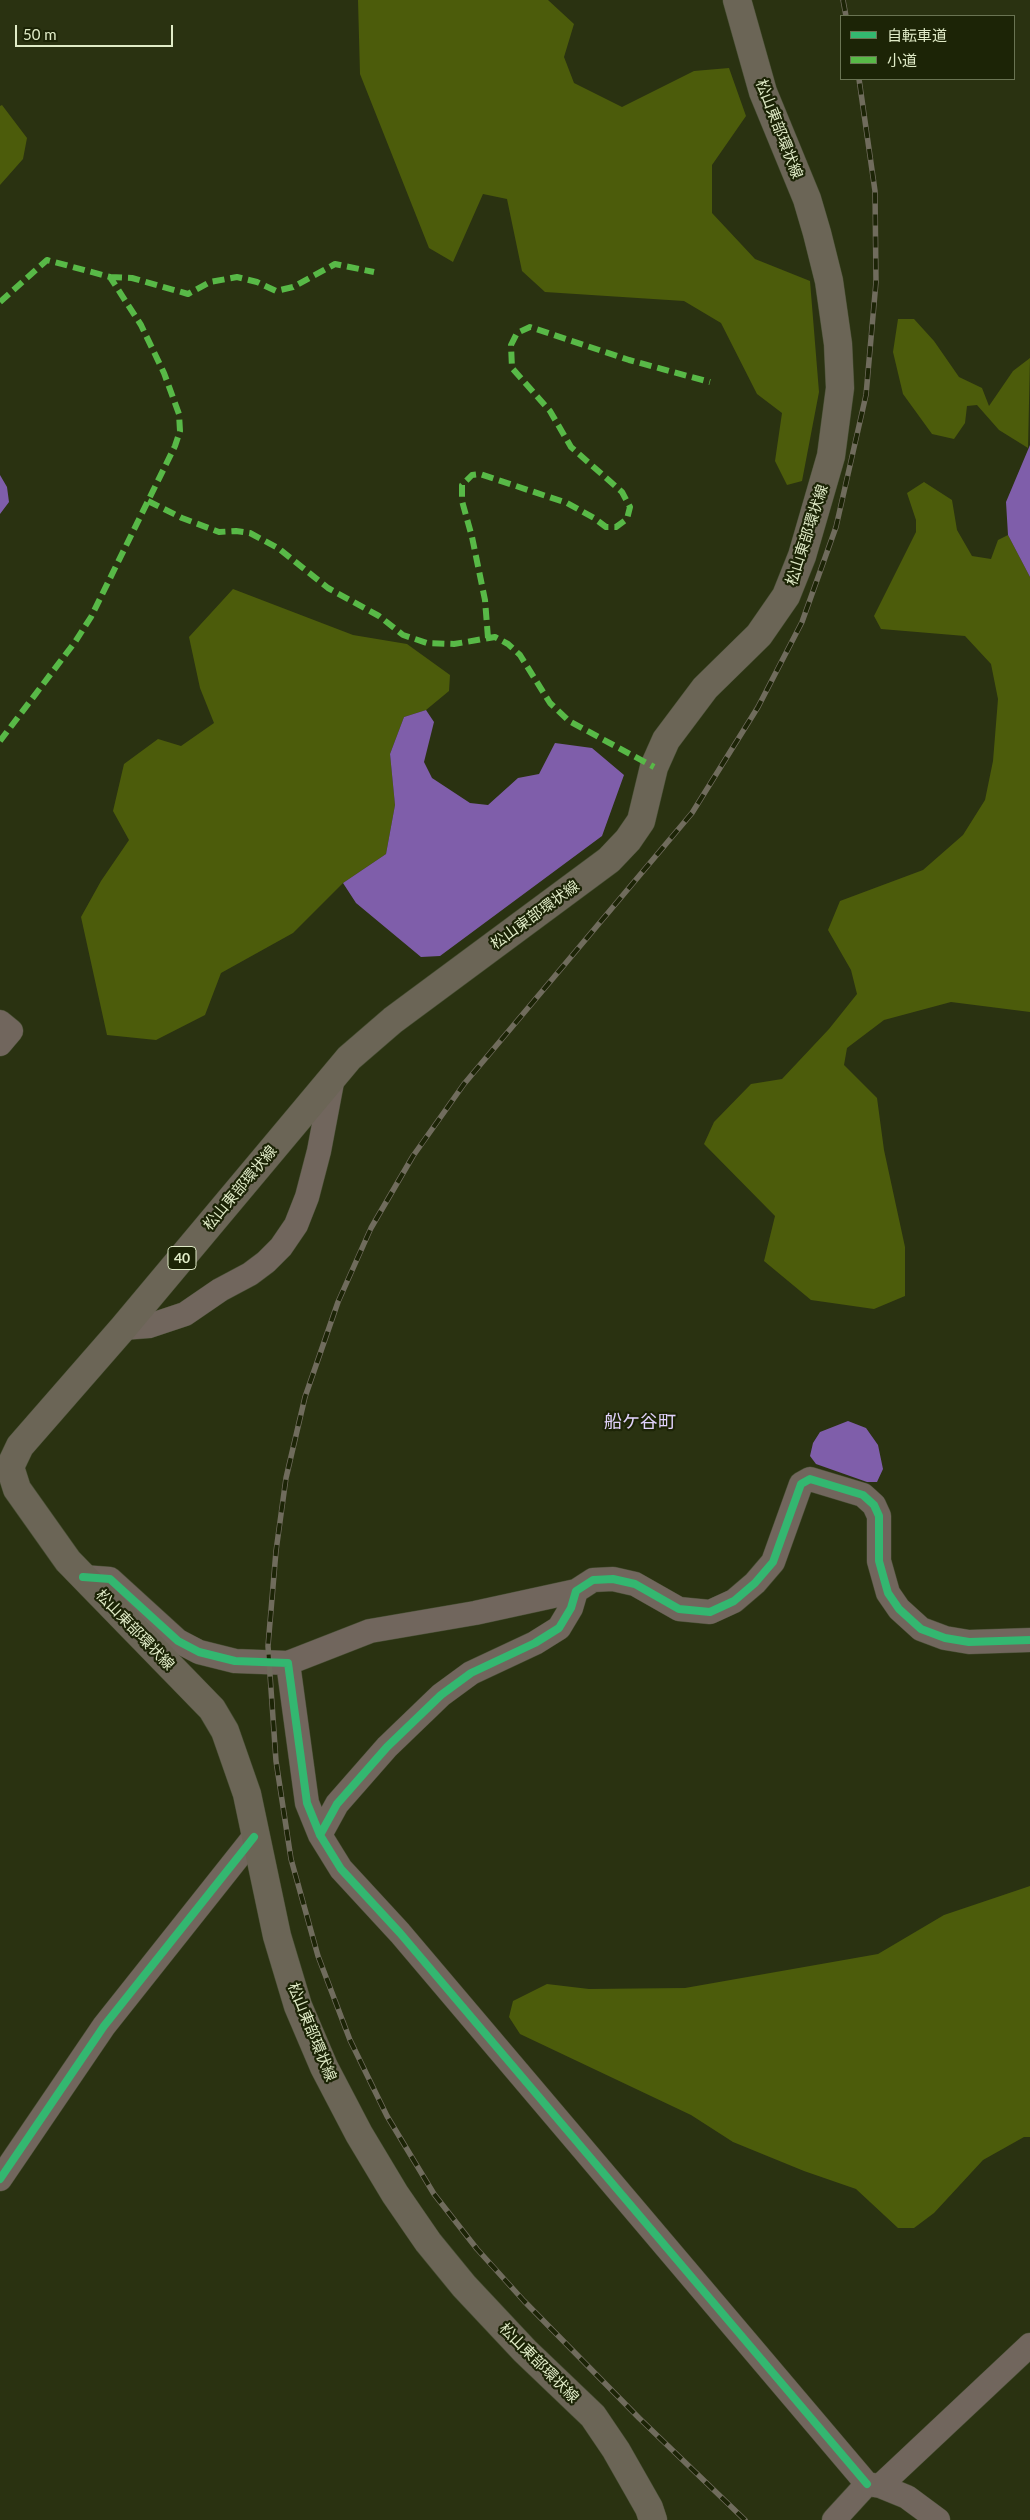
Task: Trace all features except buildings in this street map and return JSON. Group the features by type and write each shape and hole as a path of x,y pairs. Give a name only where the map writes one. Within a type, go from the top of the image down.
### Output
{"main road":[{"name":"松山東部環状線","path":"653,2520 616,2450 593,2416 525,2351 464,2286 428,2242 395,2194 359,2134 324,2067 298,2006 277,1936 254,1837 247,1794 238,1763 212,1709 68,1560 4,1472 20,1446 123,1328 349,1058 393,1020 594,872 628,840 641,821 654,767 666,740 705,688 759,635 786,596 802,556 832,456 840,388 838,344 829,282 807,198 763,92 737,0"}],"street":[{"path":"0,1022 10,1031 0,1044"},
{"path":"123,1328 149,1326 185,1314 220,1290 250,1274 281,1247 296,1225 307,1197 319,1151 333,1077"},
{"path":"83,1577 110,1579 178,1641 199,1652 235,1661 288,1664 370,1631 475,1613 576,1591 593,1580 613,1579 636,1584 679,1609 710,1612 734,1601 755,1583 772,1562 802,1484 810,1479 862,1495 874,1505 879,1516 879,1561 888,1593 899,1609 921,1629 945,1638 969,1642 1030,1640"},
{"path":"320,1835 337,1804 387,1747 441,1695 471,1673 535,1643 559,1628 571,1608 576,1591"},
{"path":"288,1664 307,1803 320,1835 341,1869 406,1941 874,2485 907,2497 938,2520"},
{"path":"0,2179 104,2026 254,1837"},
{"path":"834,2520 1030,2345"}],"green space":[{"path":"358,0 548,0 574,24 564,57 574,83 622,107 694,71 729,68 746,116 712,165 712,213 755,259 810,281 819,392 802,481 787,485 775,461 782,413 757,394 721,323 684,301 545,292 522,271 507,199 483,194 453,262 429,248 360,74"},
{"path":"2,105 27,138 23,159 0,185 0,106"},
{"path":"898,319 914,319 934,341 959,377 982,388 989,406 1013,371 1030,358 1028,448 999,430 977,405 967,406 965,423 954,439 932,434 903,394 893,352"},
{"path":"924,482 952,500 957,530 972,556 991,559 998,540 1008,535 1030,577 1030,1012 951,1002 884,1020 847,1048 844,1065 877,1098 884,1150 905,1247 905,1296 874,1309 811,1300 764,1261 775,1216 704,1144 714,1122 751,1084 782,1079 829,1029 857,994 851,970 828,930 840,901 923,870 963,835 985,800 993,761 998,699 991,664 965,636 881,629 874,616 916,532 916,520 907,493"},
{"path":"233,589 353,635 407,644 450,675 449,691 426,710 404,717 390,754 395,805 386,854 343,883 293,933 221,973 205,1015 156,1040 107,1035 81,917 101,881 129,840 113,811 124,764 158,739 181,746 214,723 200,688 189,637"},
{"path":"1030,1886 1030,2137 1024,2137 983,2160 934,2213 914,2228 898,2228 856,2189 804,2171 733,2142 691,2115 520,2034 509,2017 513,2001 547,1984 589,1989 685,1988 878,1954 944,1915"}],"shaded area":[{"path":"1030,445 1030,577 1008,535 1006,502"},
{"path":"0,475 7,487 9,502 0,514"},
{"path":"426,710 434,722 424,762 432,778 470,803 488,805 518,778 539,774 555,743 592,748 624,775 602,836 440,956 421,957 356,903 343,883 386,854 395,805 390,754 404,717"},
{"path":"848,1421 866,1428 878,1445 883,1469 877,1482 867,1482 816,1464 810,1456 813,1443 820,1432"}],"railway":[{"path":"843,0 846,15"},
{"path":"745,2520 639,2418 524,2301 477,2249 434,2194 387,2116 350,2040 318,1956 291,1859 276,1761 268,1646 276,1551 286,1478 305,1397 338,1302 371,1228 413,1156 464,1084 692,813 758,707 802,622 836,527 866,395 876,282 875,191 859,80"}],"marked path":[{"path":"0,302 47,260 110,277 141,325 164,373 179,414 180,431 175,446 91,617 75,642 0,741"},
{"path":"110,277 132,278 188,294 210,282 237,277 257,282 276,291 293,287 335,264 374,272"},
{"path":"488,638 485,600 472,537 462,501 462,485 472,475 480,474 567,503 606,527 616,527 627,519 630,507 622,492 571,447 550,411 512,368 511,345 517,333 530,327 629,360 710,382"},
{"path":"148,501 182,518 219,532 236,531 250,533 278,548 328,588 379,616 403,635 427,643 454,644 495,637 508,644 520,655 550,703 569,721 654,767"}],"cycle path":[{"path":"320,1835 337,1804 387,1747 441,1695 471,1673 535,1643 559,1628 571,1608 576,1591 593,1580 613,1579 635,1584 679,1609 710,1612 734,1601 755,1583 773,1562 801,1484 810,1479 863,1495 874,1505 879,1516 879,1561 888,1593 899,1609 921,1629 945,1638 969,1642 1030,1640"},
{"path":"83,1577 110,1579 178,1641 199,1652 235,1661 288,1663 307,1803 320,1835 341,1869 400,1933 867,2484"},
{"path":"0,2179 104,2026 254,1837"}],"district":[{"name":"船ケ谷町","path":"640,1422"}]}
